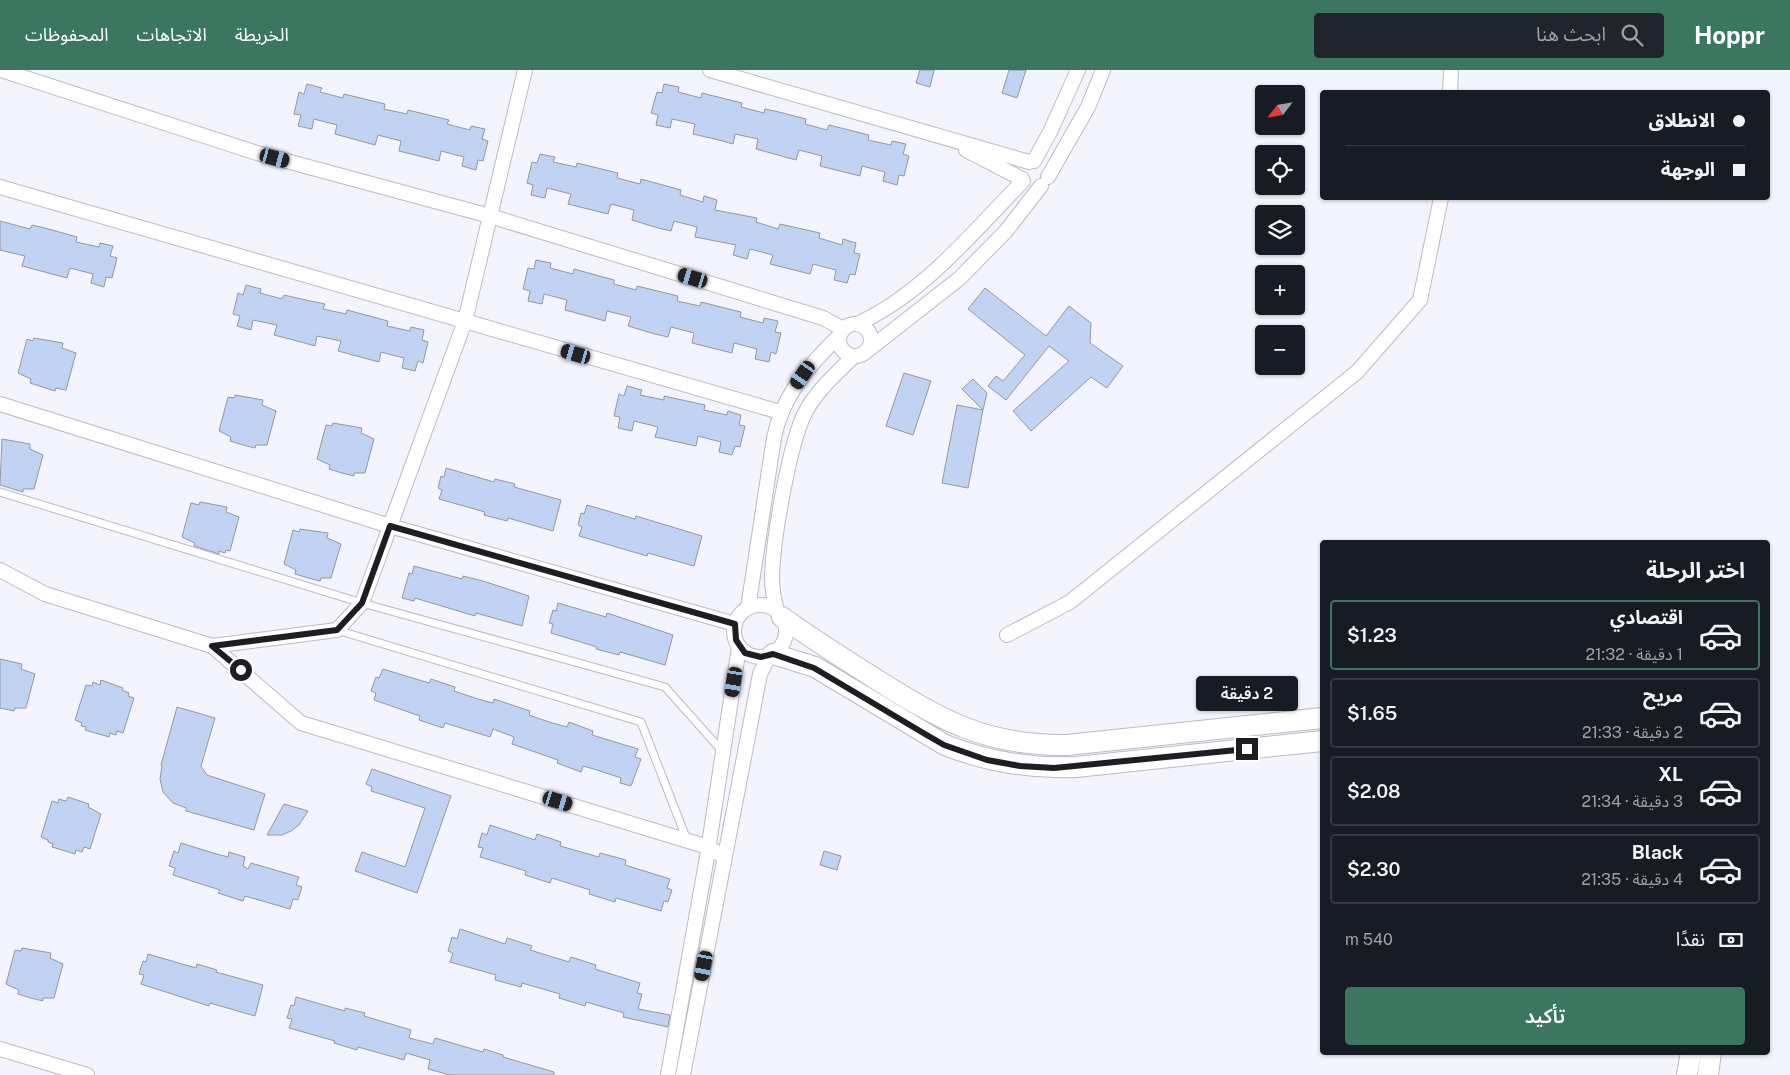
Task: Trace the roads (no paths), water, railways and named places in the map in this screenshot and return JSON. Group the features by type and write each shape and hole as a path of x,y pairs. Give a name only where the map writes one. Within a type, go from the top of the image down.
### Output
{"main road":[{"path":"779,614 932,713 968,730 1007,741 1027,744 1068,745 1320,718"},
{"path":"771,655 814,668 944,745 980,758 1009,764 1054,768 1076,767 1320,741"},
{"path":"1688,1075 1691,1055"},
{"path":"1708,1075 1711,1055"}],"street":[{"path":"2,70 257,153 490,216 823,318 841,333 842,350 854,356"},
{"path":"212,646 337,630 362,603 465,322 525,70"},
{"path":"710,70 1045,166 1044,181"},
{"path":"748,608 774,438 780,412 803,375 841,333 852,324 857,324 893,303 934,270 1022,180 1023,168 1031,162 1047,139 1078,70"},
{"path":"683,1075 760,674 771,655 779,649 786,634 773,587 774,563 781,510 798,432 809,405 854,356 868,350 960,278 1006,231 1044,181 1078,127 1103,70"},
{"path":"1450,90 1451,70"},
{"path":"946,139 1022,180 1028,186 1044,181"},
{"path":"0,187 780,412"},
{"path":"1007,635 1070,602 1357,372 1420,300 1441,200"},
{"path":"857,324 869,332 871,341 868,350"},
{"path":"0,404 390,526 735,624"},
{"path":"0,570 45,594 212,646 301,723 687,840 708,847 724,858"},
{"path":"668,1075 708,847 740,647 734,632 735,624 748,608 768,606 779,614"},
{"path":"740,647 753,656 771,655"},
{"path":"0,1049 86,1075"}],"lane":[{"path":"0,492 362,603 665,687 722,752"},
{"path":"337,630 641,722 687,840"}]}
